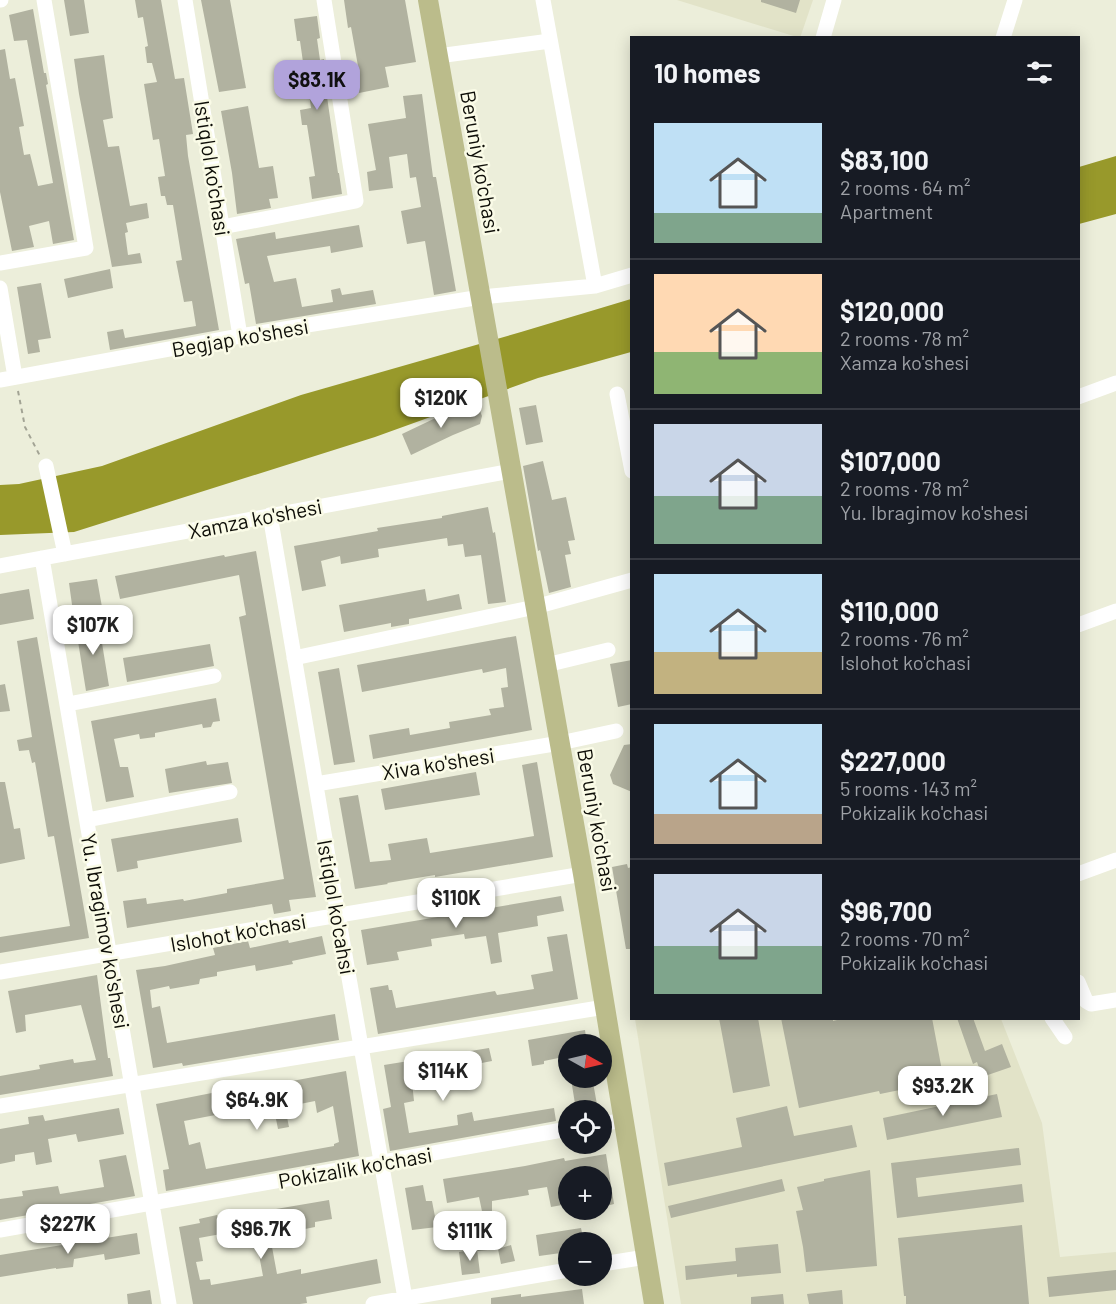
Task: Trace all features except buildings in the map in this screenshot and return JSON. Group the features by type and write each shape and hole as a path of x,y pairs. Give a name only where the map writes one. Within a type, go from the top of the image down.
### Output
{"main road":[{"name":"Beruniy ko'chasi","path":"428,0 583,874 654,1304"}],"street":[{"path":"0,263 86,248 44,0"},
{"name":"Istiqlol ko'chasi","path":"185,0 240,336"},
{"path":"222,227 356,201 324,0"},
{"path":"543,0 595,286"},
{"path":"824,36 834,0"},
{"path":"1004,36 1015,0"},
{"path":"438,56 550,40"},
{"name":"Begjap ko'shesi","path":"7,378 240,336 481,297 595,286 630,276"},
{"path":"0,288 7,378"},
{"path":"1080,395 1116,382"},
{"path":"616,394 630,461"},
{"path":"45,466 65,554"},
{"name":"Xamza ko'shesi","path":"0,566 511,471"},
{"name":"Istiqlol ko'cahsi","path":"270,516 406,1301"},
{"name":"Yu. Ibragimov ko'shesi","path":"42,558 169,1304"},
{"path":"294,658 535,608 630,581"},
{"path":"1080,624 1116,611"},
{"path":"546,665 608,650"},
{"path":"68,704 214,676"},
{"name":"Xiva ko'shesi","path":"315,784 560,743 616,731"},
{"path":"87,820 230,792"},
{"path":"1080,873 1116,860"},
{"name":"Islohot ko'chasi","path":"0,972 583,874"},
{"path":"1080,987 1086,1002 1091,1004 1116,1000"},
{"path":"0,1106 605,1007"},
{"path":"1053,1020 1065,1037"},
{"path":"612,1122 624,1120"},
{"name":"Pokizalik ko'chasi","path":"0,1230 558,1131"},
{"path":"612,1262 646,1257"},
{"path":"373,1304 406,1301 558,1272"}],"path":[{"path":"7,378 25,427 45,466"}],"shaded area":[{"path":"677,0 813,0 801,36 794,36"},
{"path":"1116,156 1116,214 1080,224 1080,167"},
{"path":"630,299 630,352 538,378 375,437 74,532 0,535 0,485 19,484 102,466 301,395"},
{"path":"635,1020 1001,1020 1042,1123 1060,1257 1116,1252 1116,1304 681,1304"}]}
